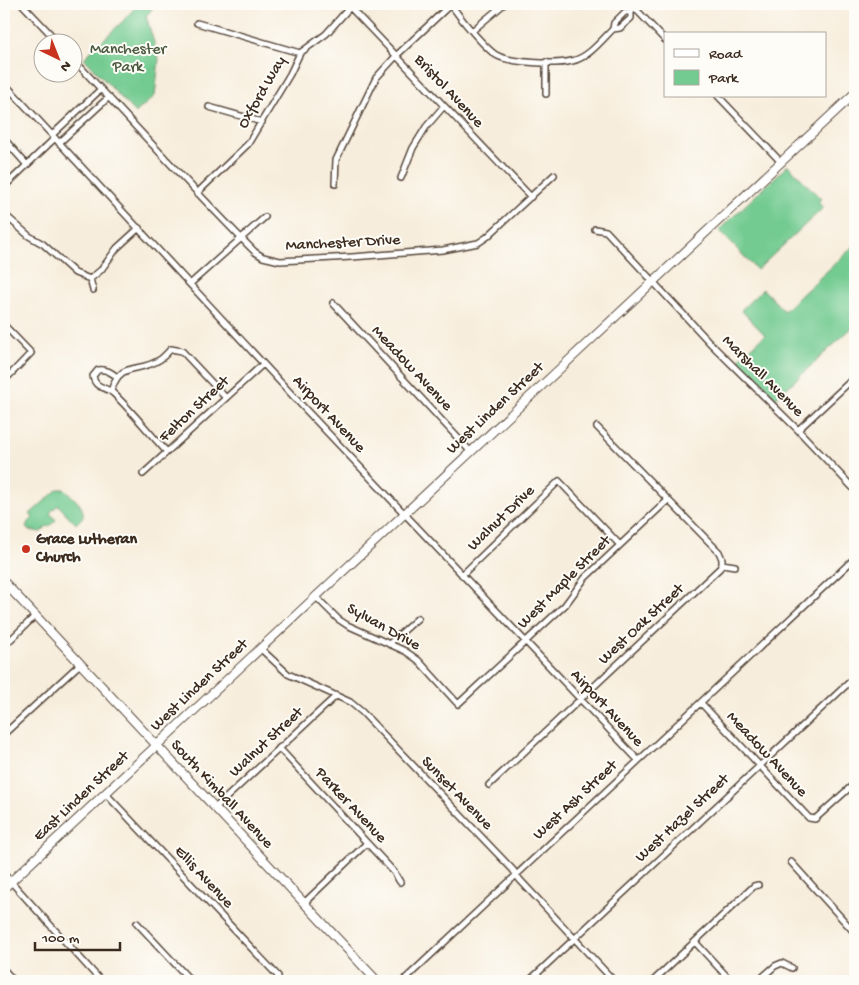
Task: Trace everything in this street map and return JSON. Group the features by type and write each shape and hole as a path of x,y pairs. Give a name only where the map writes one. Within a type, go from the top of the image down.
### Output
{"street":[{"path":"22,4 49,32"},
{"path":"334,184 336,160 348,131 376,78 397,55 451,4 457,15 495,54 508,59 546,62 572,62 599,44 613,29 614,23 632,8"},
{"path":"472,31 504,4"},
{"name":"Bristol Avenue","path":"349,5 531,196"},
{"name":"Oxford Way","path":"196,193 248,144 290,74 300,53 326,34 349,5"},
{"path":"613,29 620,28 631,18 632,8"},
{"path":"632,8 664,39"},
{"path":"197,23 300,53"},
{"path":"546,62 546,94"},
{"name":"Manchester Drive","path":"82,69 196,193 242,239 263,257 280,261 443,250 478,243 554,175"},
{"name":"Airport Avenue","path":"4,84 263,364 638,760"},
{"path":"56,139 101,89"},
{"name":"West Linden Street","path":"156,747 470,451 855,93"},
{"path":"4,187 56,139 109,97"},
{"path":"720,98 781,162"},
{"path":"209,106 262,122"},
{"path":"401,178 413,148 426,127 444,106"},
{"path":"4,139 27,165"},
{"path":"4,214 29,236 43,244 75,273 90,279 94,290"},
{"path":"190,284 265,217"},
{"path":"90,279 101,270 117,248 139,228"},
{"name":"Marshall Avenue","path":"595,229 606,231 712,345 798,430 855,490"},
{"name":"Meadow Avenue","path":"333,304 470,451"},
{"path":"4,381 30,353 6,327"},
{"path":"111,391 121,372 158,361 171,349 182,351 226,398"},
{"name":"Felton Street","path":"143,474 263,364"},
{"path":"117,377 110,371 103,369 95,372 93,376 97,386 111,391 167,452"},
{"path":"798,430 855,377"},
{"path":"597,427 719,552 722,564 735,566"},
{"name":"Walnut Drive","path":"462,575 559,482 620,545"},
{"name":"West Maple Street","path":"458,704 565,604 585,578 668,500"},
{"name":"West Ash Street","path":"402,981 855,558"},
{"name":"West Oak Street","path":"489,785 720,568 722,564"},
{"name":"South Kimball Avenue","path":"4,582 156,747 377,981"},
{"name":"Sylvan Drive","path":"316,597 338,619 347,625 405,651 418,660 458,704"},
{"path":"4,646 35,616"},
{"path":"389,644 418,618"},
{"name":"Sunset Avenue","path":"261,649 288,674 350,702 362,712 614,981"},
{"path":"4,734 80,664"},
{"name":"West Hazel Street","path":"529,981 855,676"},
{"name":"Walnut Street","path":"215,808 336,696"},
{"name":"Meadow Avenue","path":"701,703 809,818 816,819 855,783"},
{"name":"East Linden Street","path":"4,888 156,747"},
{"name":"Parker Avenue","path":"279,748 394,872 400,882"},
{"name":"Ellis Avenue","path":"106,794 278,976 279,980"},
{"path":"304,903 367,843"},
{"path":"791,862 855,933"},
{"path":"4,874 101,981"},
{"path":"653,981 754,886 758,885"},
{"path":"137,923 191,981"},
{"path":"695,942 731,981"},
{"path":"758,981 775,966 782,963 792,968"},
{"path":"4,970 14,981"}],"green space":[{"name":"Manchester Park","path":"138,4 156,4 146,16 159,59 155,96 135,113 84,58"},
{"path":"788,165 821,199 818,202 823,208 757,270 719,230"},
{"path":"855,245 855,325 776,398 738,360 765,335 741,310 763,289 784,311"},
{"path":"58,489 64,489 77,502 82,509 83,517 76,524 58,505 50,513 56,520 49,527 47,526 41,532 28,530 26,528 27,524 33,518 30,514"}],"place":[{"name":"Grace Lutheran Church","path":"26,549"}]}
